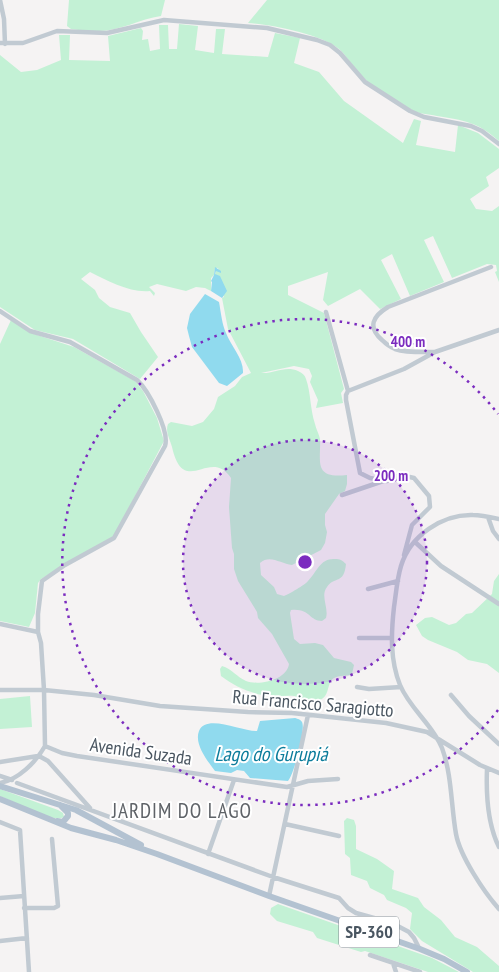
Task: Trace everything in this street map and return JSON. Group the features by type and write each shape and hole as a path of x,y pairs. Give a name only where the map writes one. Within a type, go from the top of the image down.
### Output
{"main road":[{"name":"SP-360","path":"0,784 90,816 122,836 157,854"},
{"name":"SP-360","path":"0,799 48,820 157,854 420,949 444,959 467,972"},
{"path":"48,820 62,822 67,819 68,813 59,804"}],"street":[{"path":"0,0 4,19 3,44 23,43 56,31 107,33 164,20 267,28 317,40 340,53 365,82 410,111 424,117 471,126 499,144"},
{"path":"435,352 400,350 390,346 376,335 374,330 376,316 388,307 492,267"},
{"path":"0,311 30,330 70,342 136,380 144,389 158,416 166,438 165,446 114,538 65,565 42,581 38,632 44,690 45,746 39,756 15,781 0,784"},
{"path":"326,312 348,391 346,400 360,472 370,478 387,481"},
{"path":"348,391 404,369 435,352 499,330"},
{"path":"342,496 401,475 414,478 429,496 430,507 412,525 401,566 392,638 394,666 401,687 442,747 448,770 458,844 482,888 499,909"},
{"path":"401,566 407,552 415,542 425,531 436,524 451,518 469,515 499,519"},
{"path":"488,517 499,540"},
{"path":"415,542 441,566 499,604"},
{"path":"368,589 398,582"},
{"path":"0,624 38,632"},
{"path":"359,638 392,638"},
{"path":"357,687 369,689 401,687"},
{"name":"Rua Francisco Saragiotto","path":"0,690 44,690 94,695 160,706 340,717 406,727 426,732 436,737"},
{"path":"451,695 499,744"},
{"path":"269,896 308,715"},
{"path":"436,737 487,769 499,773"},
{"name":"Avenida Suzada","path":"45,746 62,753 77,756 287,788 308,781 338,778"},
{"path":"0,762 39,756 48,761 92,810"},
{"path":"487,769 492,829 499,847"},
{"path":"0,776 208,854 339,898 348,908 356,913 392,923 408,932 420,949"},
{"path":"208,854 234,780"},
{"path":"15,781 28,794"},
{"path":"0,822 20,830 29,972"},
{"path":"285,824 339,836"},
{"path":"24,908 57,907 52,839"},
{"path":"0,898 24,896"},
{"path":"0,941 27,938"},
{"path":"370,956 420,972"},
{"path":"393,963 396,972"}],"green space":[{"path":"69,0 165,0 161,16 115,29 92,31 71,29 67,26"},
{"path":"267,0 499,0 499,141 470,123 417,112 405,107 365,79 342,52 331,44 308,34 269,25 248,23"},
{"path":"179,24 198,26 195,50 214,53 216,29 225,29 222,54 268,57 275,33 300,38 294,63 319,72 344,101 403,143 414,119 421,121 416,145 455,152 458,125 478,133 499,149 499,168 486,177 489,186 470,199 476,209 492,211 499,206 499,282 495,272 497,271 496,265 487,264 452,278 433,236 424,240 444,282 410,296 392,254 381,260 401,299 380,309 360,289 328,306 323,300 328,272 288,286 288,295 324,313 344,389 341,393 343,403 316,408 318,400 310,382 312,376 309,369 294,366 261,373 293,369 304,375 309,390 313,418 320,439 321,467 329,474 336,476 347,475 345,491 339,494 325,514 327,532 325,543 321,550 292,565 272,559 264,560 260,563 261,575 274,587 277,594 284,596 306,583 322,563 330,559 338,559 346,564 341,578 330,584 325,591 326,618 322,621 314,619 306,613 297,610 291,610 290,613 294,639 300,644 315,643 323,645 334,658 351,662 354,665 352,674 338,676 333,679 325,696 316,702 309,702 294,696 258,694 238,687 221,676 220,669 222,666 246,681 265,682 278,678 287,670 289,664 272,634 258,618 257,612 238,581 234,569 229,507 231,478 223,470 215,467 190,471 183,469 177,462 167,433 168,424 171,422 192,426 203,422 214,409 218,397 235,386 242,377 251,373 228,329 222,298 224,297 215,274 216,271 219,271 218,268 215,268 214,275 211,278 211,291 196,287 186,291 157,284 149,287 155,293 154,296 150,291 127,288 90,272 81,279 95,290 99,298 110,307 130,313 158,357 140,379 73,339 35,330 0,307 0,55 21,72 37,70 61,60 59,35 70,35 69,60 110,61 108,36 141,28 143,31 142,40 148,39 150,51 160,49 159,25 168,25 169,49 177,49"},
{"path":"11,320 34,334 74,347 135,381 143,391 157,418 164,441 114,536 41,579 38,583 35,613 29,627 0,621 0,344"},
{"path":"499,574 499,673 487,664 468,660 457,652 428,640 422,636 416,625 425,618 432,617 449,625 456,623 466,614 472,613 492,594 494,581"},
{"path":"30,696 32,727 0,729 0,699"},
{"path":"0,789 58,810 63,813 64,817 50,817 32,811 0,796"},
{"path":"347,818 354,820 356,826 356,849 377,859 394,871 392,889 418,898 424,907 441,920 455,937 477,947 499,966 499,972 473,972 422,941 410,929 412,913 406,908 387,900 384,895 370,888 367,881 351,875 350,858 345,854 344,821"},
{"path":"278,904 432,958 459,972 428,972 365,951 361,952 317,938 313,932 277,921 270,914 271,908"}],"water":[{"path":"215,267 221,271 221,273 216,271 215,274 220,276 227,291 222,298 211,291 211,281"},
{"path":"205,294 219,302 225,330 243,368 243,373 227,386 219,383 192,347 187,328 190,314"},
{"name":"Lago do Gurupiá","path":"295,718 302,722 303,727 296,761 288,781 250,778 244,771 237,770 231,773 215,771 202,752 198,741 199,731 203,726 209,724 217,723 257,731 260,721"}],"district":[{"name":"JARDIM DO LAGO","path":"182,811"}]}
